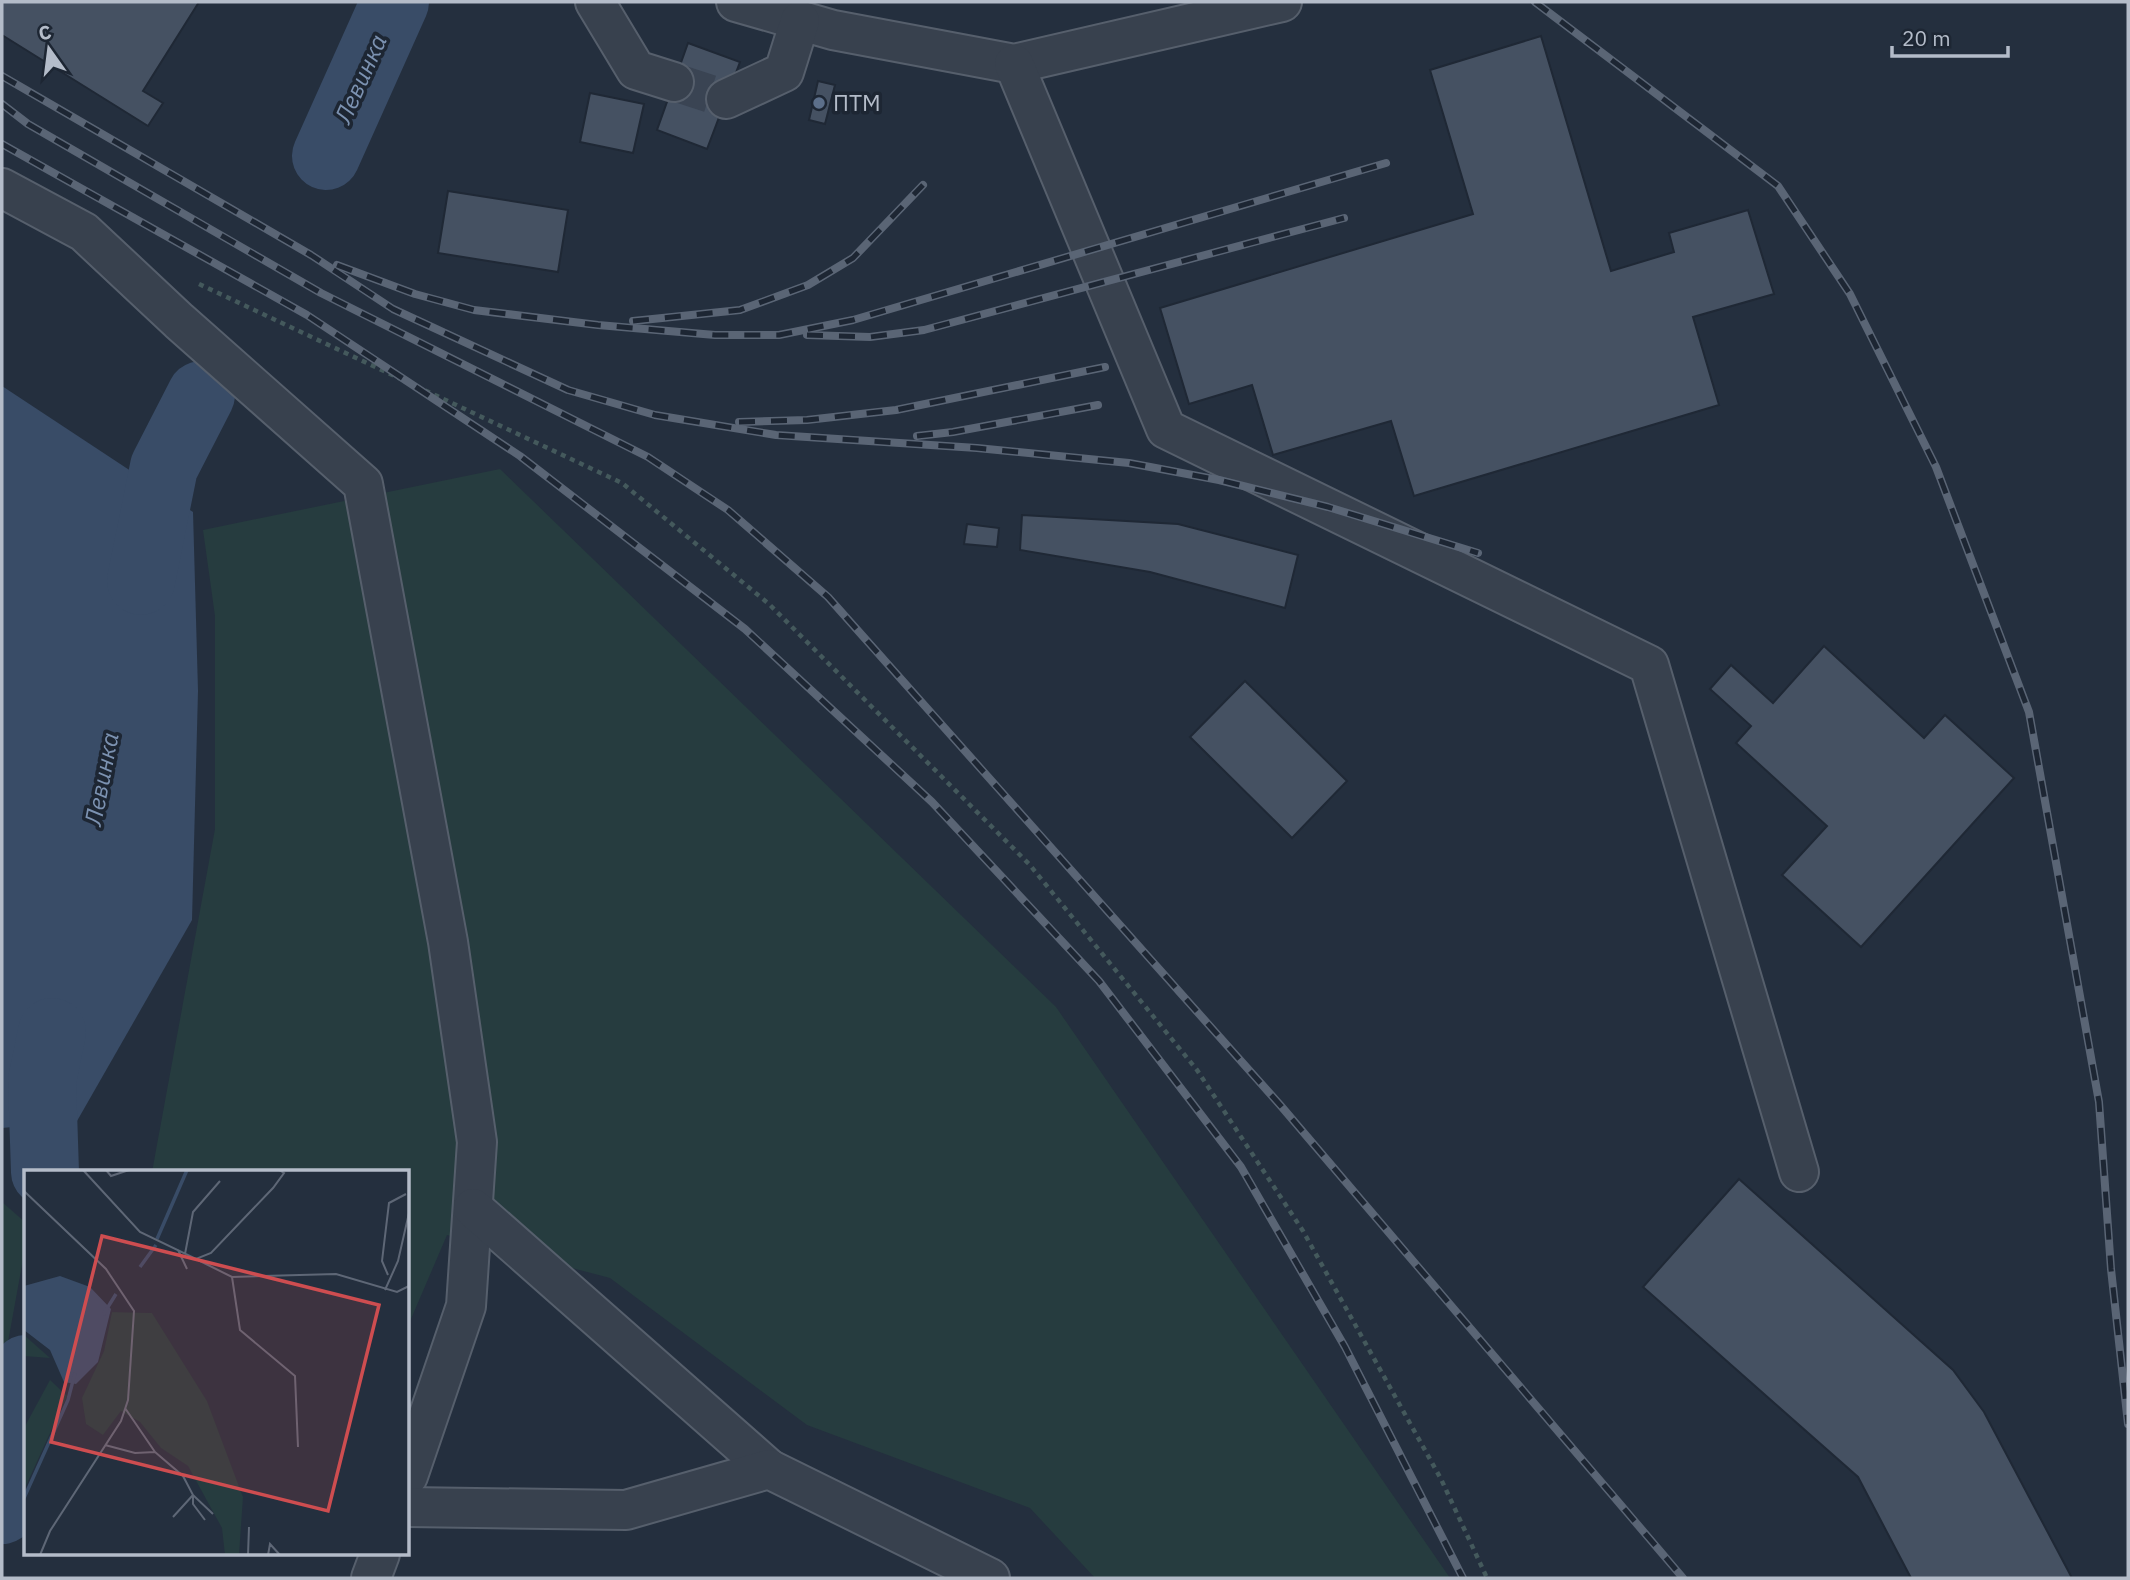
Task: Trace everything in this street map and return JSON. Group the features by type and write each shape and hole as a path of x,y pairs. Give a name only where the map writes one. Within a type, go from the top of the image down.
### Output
{"lane":[{"path":"595,2 636,69 674,82"},
{"path":"736,2 833,30 1014,64 1282,2"},
{"path":"726,99 784,72 800,21"},
{"path":"1014,64 1166,429 1649,665 1799,1172"},
{"path":"2,188 84,232 179,321 363,484 450,955 477,1142 466,1306 410,1470"},
{"path":"473,1208 769,1469 990,1578"},
{"path":"410,1507 626,1510 769,1469"},
{"path":"371,1578 379,1556"}],"path":[{"path":"194,282 622,483 769,604 1029,864 1198,1070 1303,1231 1441,1479 1487,1578"}],"green space":[{"path":"500,469 1056,1007 1450,1578 1095,1578 1030,1508 807,1425 610,1278 447,1235 410,1321 410,1170 152,1170 215,829 215,616 203,530"},
{"path":"2,1202 24,1221 24,1254 2,1375"}],"water":[{"path":"2,386 193,512 198,691 192,920 77,1121 2,1128"}],"building":[{"path":"2,2 199,2 143,91 163,103 148,126 2,35"},
{"path":"1541,36 1611,271 1674,252 1669,233 1748,210 1774,294 1693,317 1719,405 1414,496 1391,421 1273,455 1252,385 1189,404 1160,308 1473,214 1430,70"},
{"path":"688,43 740,62 707,149 657,130"},
{"path":"818,81 835,85 825,124 809,120"},
{"path":"590,93 644,104 633,153 580,142"},
{"path":"448,191 568,210 558,272 438,253"},
{"path":"1022,515 1178,524 1298,555 1285,608 1150,572 1020,550"},
{"path":"967,524 999,528 997,547 964,544"},
{"path":"1824,646 1924,738 1945,715 2014,778 1861,947 1782,875 1827,826 1736,743 1751,726 1710,689 1731,665 1773,703"},
{"path":"1245,681 1347,781 1292,838 1190,737"},
{"path":"1739,1179 1953,1370 1984,1412 2072,1578 1911,1578 1858,1477 1643,1287"}],"waterway":[{"name":"Левинка","path":"326,156 395,2"},
{"name":"Левинка","path":"141,581 164,467 201,395"},
{"name":"Левинка","path":"45,1170 42,1081 52,1032"},
{"name":"Левинка","path":"2,1510 24,1381"}],"tunnel":[{"path":"674,82 726,99"}],"railway":[{"path":"1535,2 1778,186 1850,294 1936,467 2029,712 2099,1102 2111,1269 2128,1424"},
{"path":"2,76 311,255 393,309 568,390 655,415 776,435 977,448 1129,463 1219,480 1328,507 1478,553"},
{"path":"2,104 28,124 321,293 648,457 728,510 828,597 1281,1106 1683,1578"},
{"path":"2,144 307,315 520,456 745,629 932,802 1099,981 1241,1167 1345,1347 1463,1578"},
{"path":"337,265 415,294 474,310 598,325 715,335 779,335 853,320 1386,163"},
{"path":"633,321 740,310 808,285 853,258 923,185"},
{"path":"807,335 870,337 924,330 1344,218"},
{"path":"739,422 807,420 896,410 1105,367"},
{"path":"917,436 953,432 1098,405"}],"place":[{"name":"ПТМ","path":"819,103"}]}
